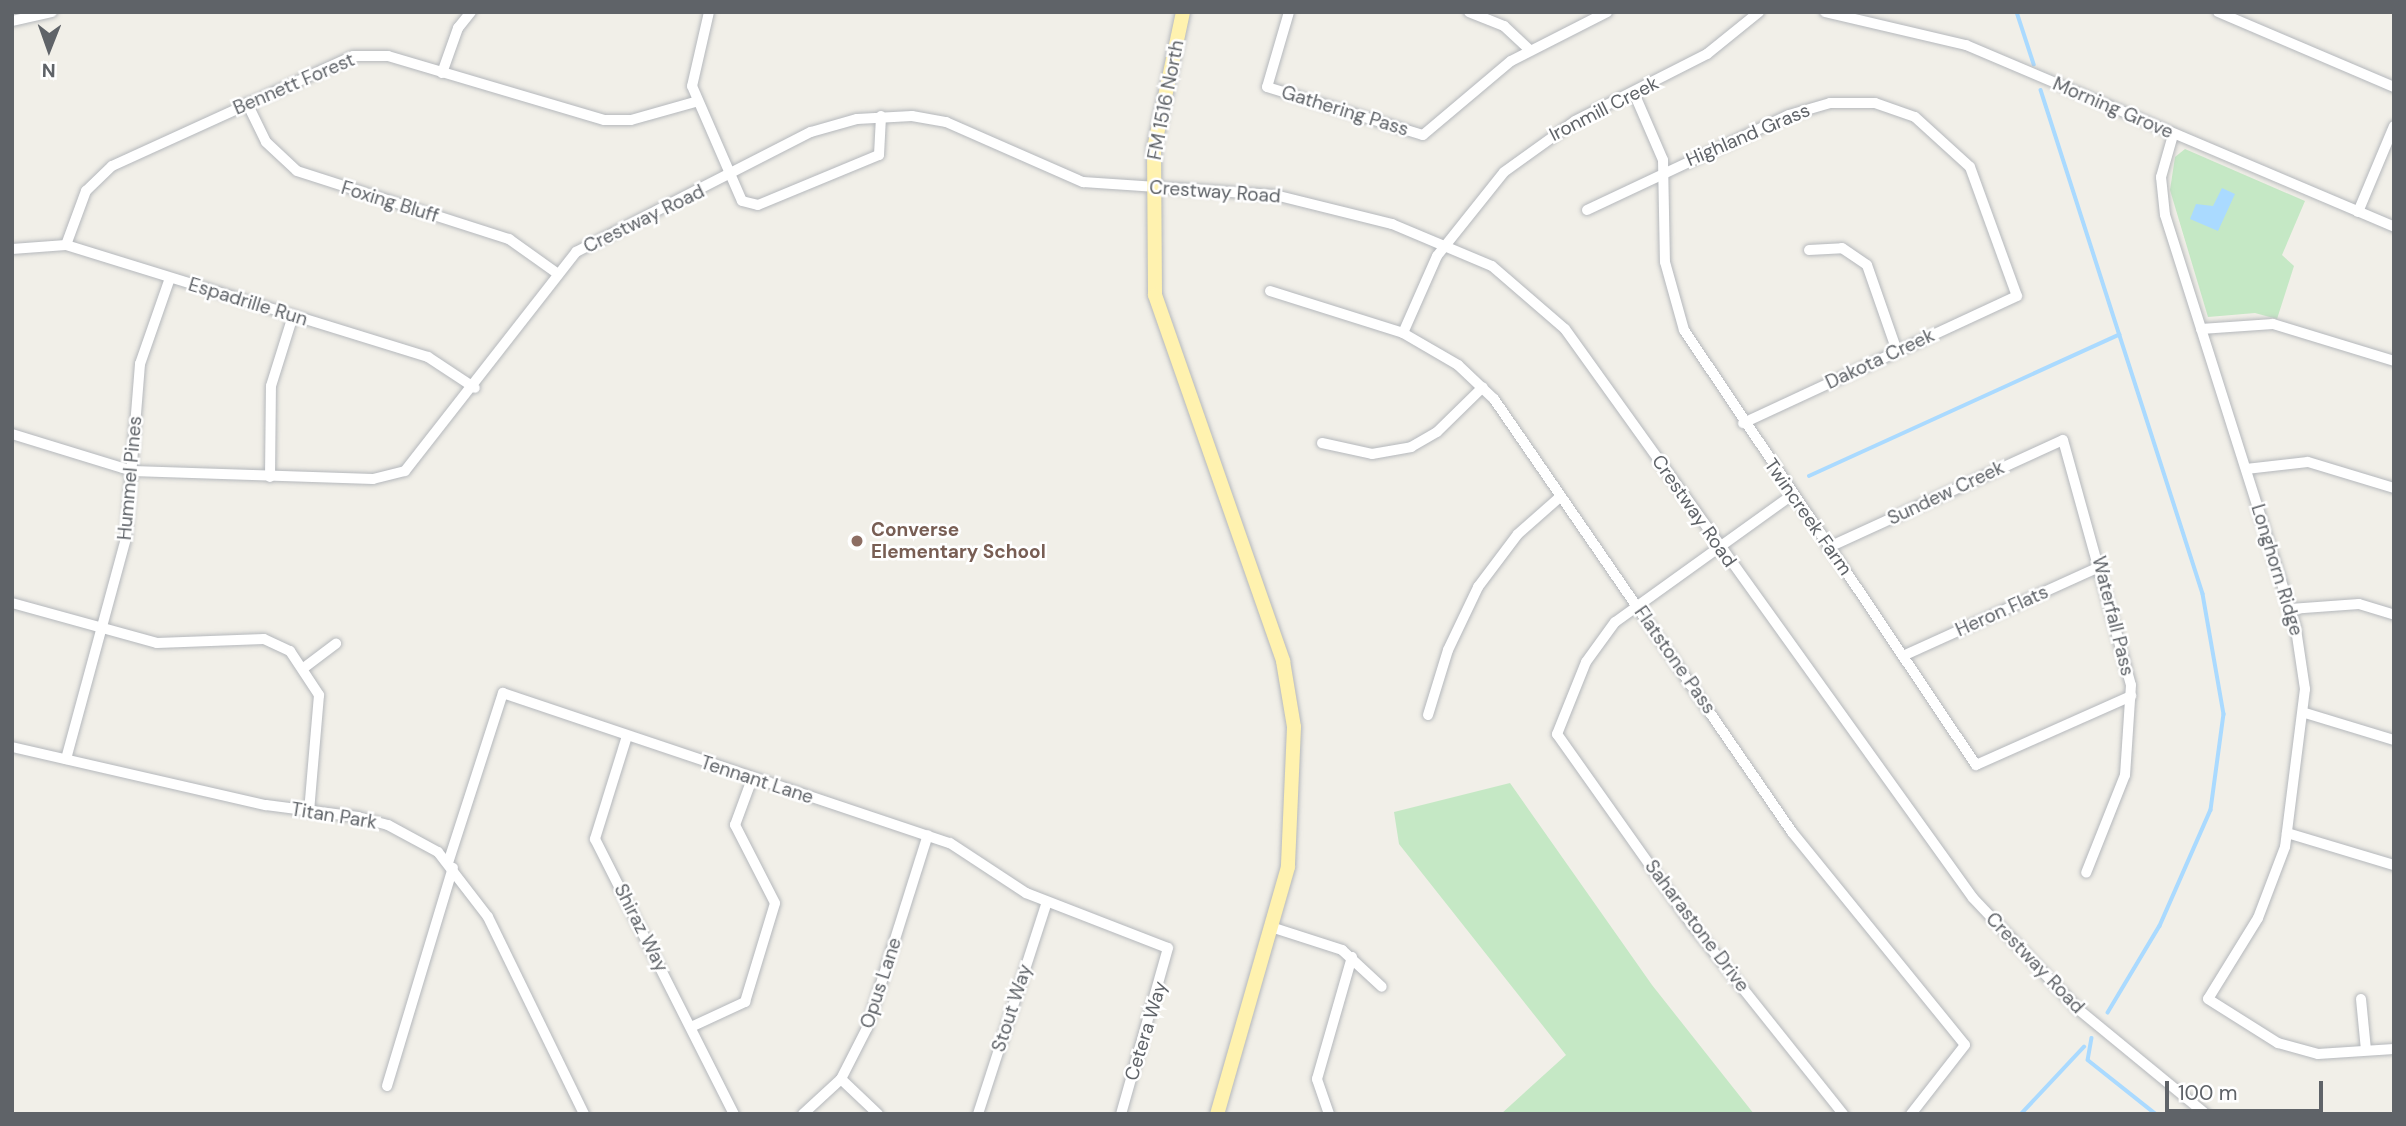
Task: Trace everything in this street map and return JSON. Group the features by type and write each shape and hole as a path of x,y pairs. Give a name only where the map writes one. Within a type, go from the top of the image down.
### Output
{"main road":[{"name":"FM 1516 North","path":"1184,12 1158,121 1151,188 1152,271 1164,332 1279,648 1290,696 1293,837 1271,927 1217,1114"}],"street":[{"path":"12,21 52,12"},
{"path":"442,73 452,41 471,12"},
{"path":"709,12 694,62 695,102 743,201 758,205 879,155 881,116"},
{"name":"Gathering Pass","path":"1289,12 1267,86 1423,135 1460,99 1530,50"},
{"path":"1469,12 1504,26 1530,50 1606,12"},
{"name":"Ironmill Creek","path":"1403,332 1447,243 1472,205 1525,152 1707,54 1759,12"},
{"name":"Morning Grove","path":"1825,12 1966,45 2394,227"},
{"path":"2218,12 2394,87"},
{"name":"Bennett Forest","path":"66,245 81,202 104,172 247,103 354,56 388,56 604,120 631,120 695,102"},
{"name":"Twincreek Farm","path":"1634,93 1664,171 1664,246 1674,305 1701,363 1976,765 2131,696"},
{"name":"Highland Grass","path":"1587,210 1664,171 1816,106 1860,102 1900,111 1944,137 1970,167 2017,296"},
{"name":"Foxing Bluff","path":"247,103 266,142 297,171 509,239 558,274"},
{"name":"Crestway Road","path":"12,434 132,471 373,479 405,471 475,388 558,274 587,244 732,176 825,127 881,116 946,122 1083,182 1299,199 1447,243 1522,288 1565,329 1716,544 1973,898 2078,1009 2206,1114"},
{"path":"2358,212 2394,126"},
{"name":"Longhorn Ridge","path":"2173,135 2161,197 2290,609 2302,659 2305,713 2287,833 2258,918 2208,999 2278,1043 2318,1054 2367,1050"},
{"name":"Espadrille Run","path":"12,248 66,245 428,357 475,388"},
{"path":"1810,250 1842,248 1867,265 1896,351"},
{"name":"Hummel Pines","path":"66,759 126,538 140,364 170,278"},
{"name":"Flatstone Pass","path":"1270,291 1403,332 1483,387 1792,832 1965,1045 1911,1114"},
{"name":"Dakota Creek","path":"1743,423 2017,296"},
{"path":"270,477 271,386 293,316"},
{"path":"2201,330 2273,324 2394,361"},
{"path":"1322,443 1372,454 1411,447 1437,432 1483,387"},
{"name":"Sundew Creek","path":"1829,547 2063,440"},
{"name":"Waterfall Pass","path":"2063,440 2101,566 2131,696 2125,775 2086,873"},
{"path":"2246,469 2308,462 2394,488"},
{"path":"1636,604 1716,544 1792,495"},
{"path":"1428,715 1448,650 1478,587 1518,534 1561,496"},
{"name":"Heron Flats","path":"1903,656 2101,566"},
{"path":"12,603 102,629 168,644 264,639 290,651 305,667 319,695 309,811"},
{"name":"Saharastone Drive","path":"1636,604 1590,653 1557,734 1693,926 1843,1114"},
{"path":"2290,609 2359,604 2394,615"},
{"path":"305,667 336,644"},
{"name":"Tennant Lane","path":"451,865 503,693 752,779 928,835 1046,902 1168,948"},
{"path":"2305,713 2394,740"},
{"name":"Shiraz Way","path":"627,736 595,839 734,1114"},
{"name":"Titan Park","path":"12,747 309,811 388,825 451,865 488,916 584,1114"},
{"path":"691,1027 745,1002 775,904 735,825 752,779"},
{"path":"2287,833 2394,865"},
{"name":"Opus Lane","path":"803,1114 841,1079 867,1028 928,835"},
{"path":"387,1086 451,865"},
{"name":"Stout Way","path":"978,1114 1046,902"},
{"path":"1271,927 1352,957 1382,988"},
{"name":"Cetera Way","path":"1121,1114 1168,948"},
{"path":"1329,1114 1317,1079 1352,957"},
{"path":"2361,999 2367,1050 2394,1049"},
{"path":"841,1079 878,1114"}],"green space":[{"path":"2185,149 2305,201 2282,255 2294,266 2277,319 2255,313 2208,317 2170,190 2175,157"},
{"path":"1510,783 1652,985 1754,1114 1501,1114 1566,1055 1399,844 1394,812"}],"water":[{"path":"2222,188 2235,194 2218,231 2190,219 2196,204 2213,206"}],"waterway":[{"path":"2017,12 2034,64"},
{"path":"2041,90 2203,594 2224,714 2211,810 2160,926 2108,1013"},
{"path":"1809,476 2119,335"},
{"path":"2092,1038 2088,1060 2156,1114"},
{"path":"2021,1114 2084,1047"}],"place":[{"name":"Converse Elementary School","path":"857,541"}]}
